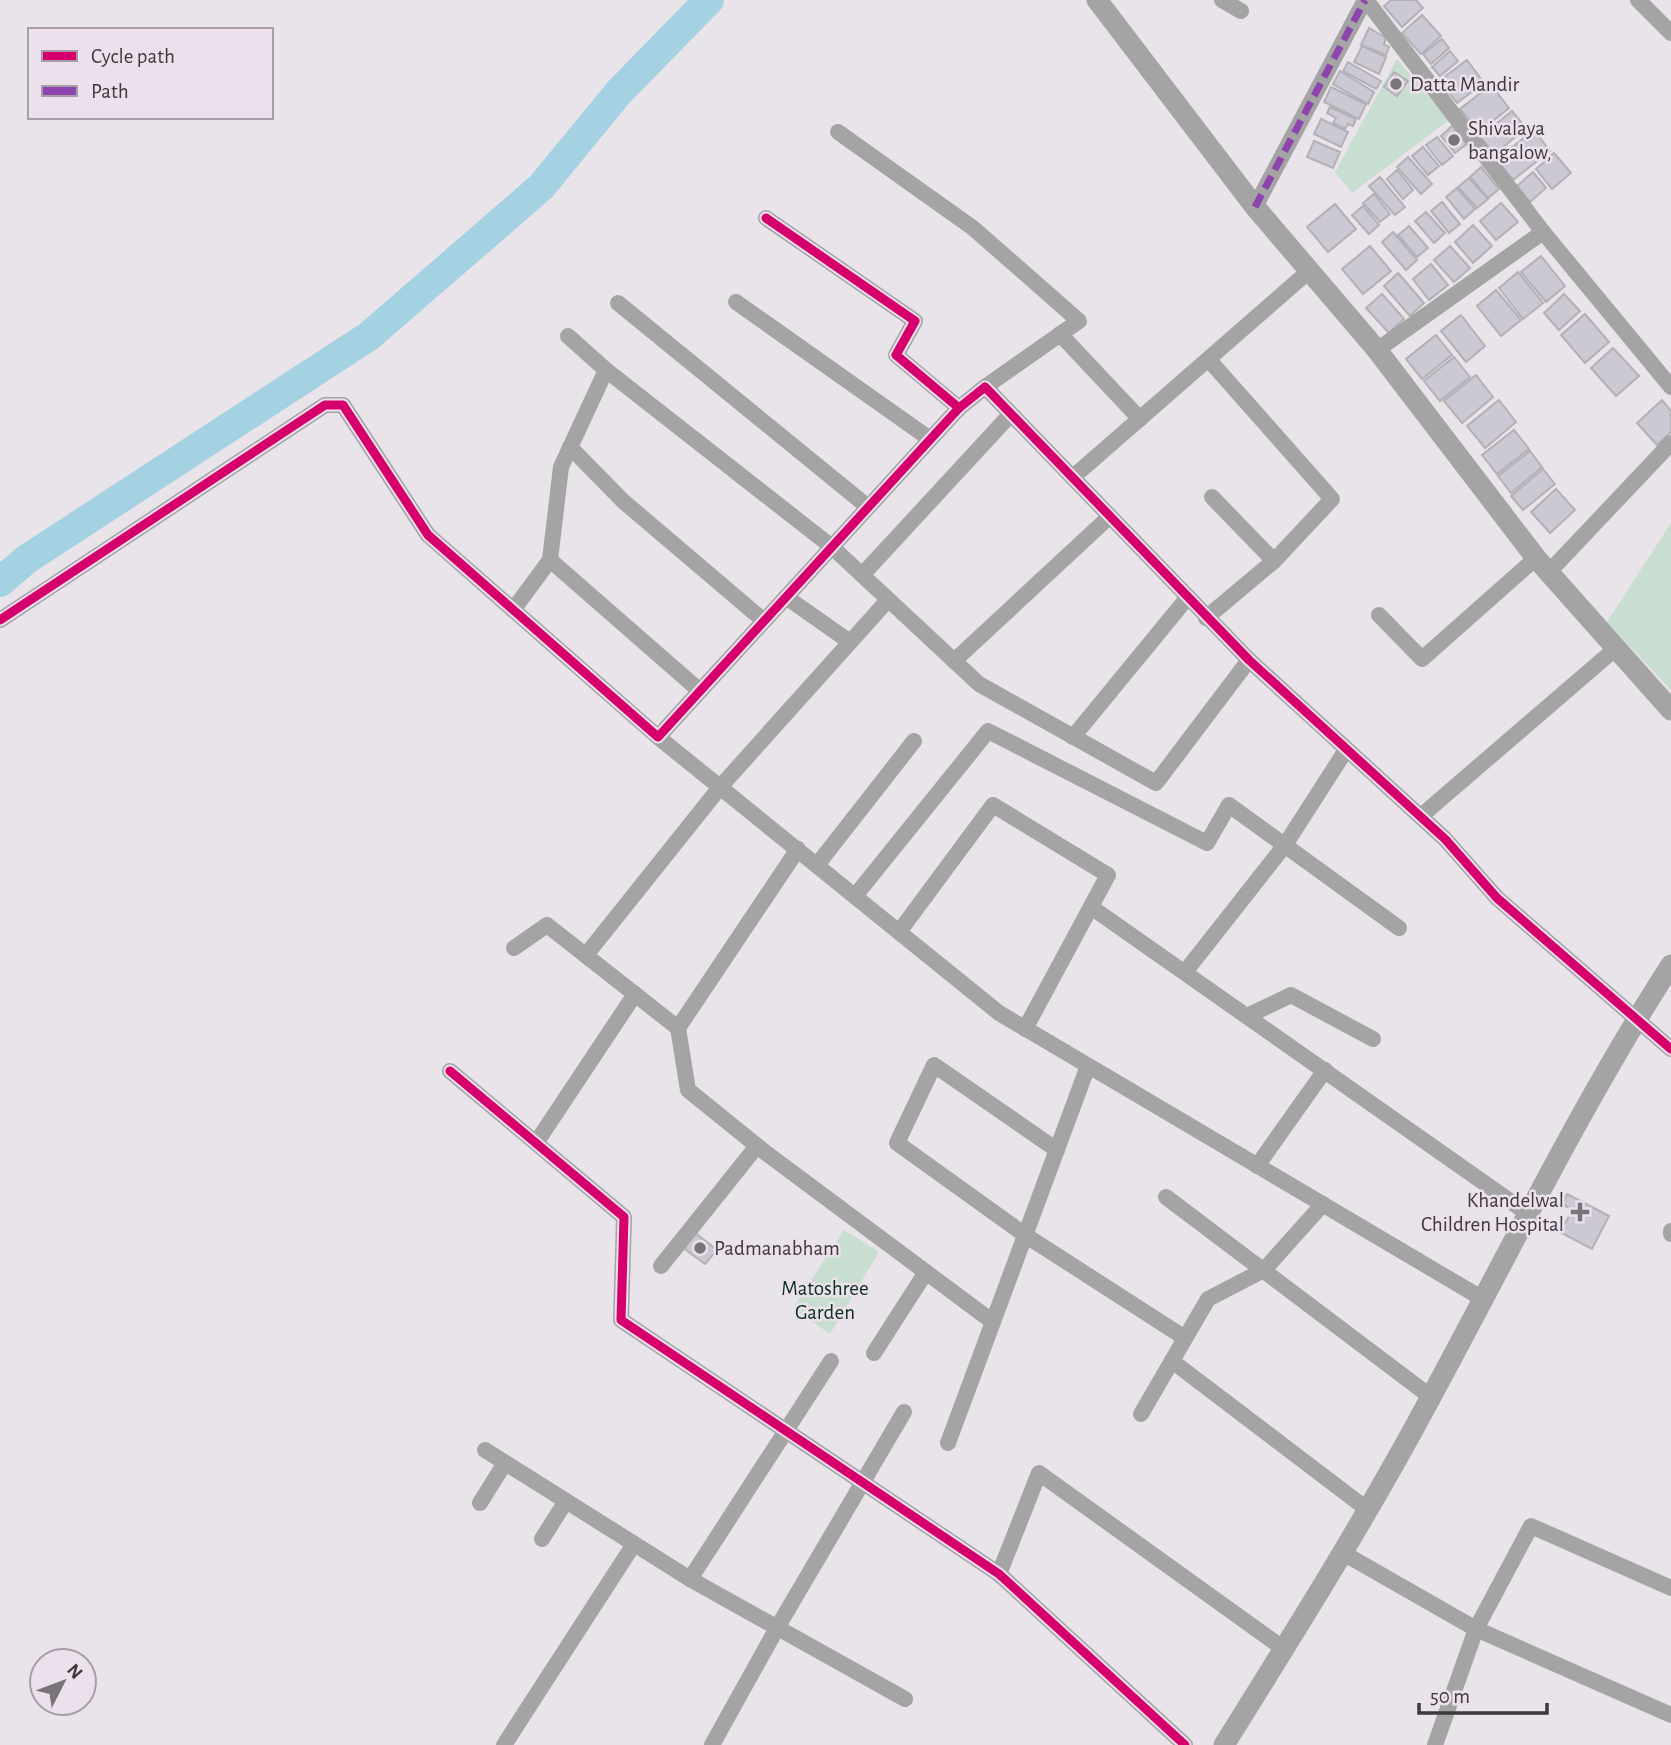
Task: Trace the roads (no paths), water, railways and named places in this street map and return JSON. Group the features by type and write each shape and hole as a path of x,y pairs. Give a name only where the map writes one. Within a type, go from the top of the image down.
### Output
{"street":[{"path":"1097,0 1255,207 1377,350 1543,565 1671,710"},
{"path":"1222,0 1241,11"},
{"path":"1255,207 1365,0 1542,232 1671,387"},
{"path":"1637,0 1671,33"},
{"path":"658,737 959,408 1079,321 974,228 838,132"},
{"path":"766,218 915,321 896,355 959,408"},
{"path":"1377,350 1542,232"},
{"path":"1073,477 1310,271"},
{"path":"736,302 930,439"},
{"path":"618,303 868,507"},
{"path":"1060,334 1140,419"},
{"path":"568,336 606,370 832,547 979,684 1156,783 1249,660"},
{"path":"1206,618 1274,561 1332,499 1209,360"},
{"path":"513,610 550,560 561,467 606,370"},
{"path":"985,387 1073,477 1108,518 1249,660 1421,816 1497,898 1671,1049"},
{"path":"0,620 325,405 342,405 428,535 658,737 999,1013 1482,1299"},
{"path":"863,574 1010,415"},
{"path":"1379,615 1422,659 1543,565 1671,443"},
{"path":"570,447 623,501 697,561 764,621"},
{"path":"1212,497 1274,561"},
{"path":"954,661 1108,518"},
{"path":"550,560 700,691"},
{"path":"786,597 850,642"},
{"path":"1073,737 1188,597"},
{"path":"586,955 721,786 888,600"},
{"path":"1421,816 1615,649"},
{"path":"855,896 988,732 1208,843 1229,805 1399,928"},
{"path":"817,865 914,741"},
{"path":"1185,972 1284,845 1346,750"},
{"path":"899,932 993,805 1108,875 1025,1029"},
{"path":"678,1028 798,849"},
{"path":"1091,907 1527,1213"},
{"path":"514,948 547,925 586,955 678,1028 688,1090 757,1146 993,1322"},
{"path":"1224,1745 1368,1510 1527,1213 1636,1019 1671,965"},
{"path":"536,1143 635,994"},
{"path":"1247,1016 1291,995 1373,1039"},
{"path":"1057,1150 934,1065 897,1143 1026,1235 1185,1338"},
{"path":"948,1443 1088,1066"},
{"path":"1258,1166 1325,1070"},
{"path":"450,1071 624,1217 621,1320 999,1574 1185,1745"},
{"path":"661,1266 757,1146"},
{"path":"1166,1197 1431,1396"},
{"path":"1141,1414 1208,1299 1264,1270 1323,1204"},
{"path":"874,1353 926,1272"},
{"path":"690,1579 831,1361"},
{"path":"1172,1361 1368,1510"},
{"path":"712,1745 777,1628 904,1412"},
{"path":"485,1450 690,1579 905,1699"},
{"path":"480,1503 505,1462"},
{"path":"999,1574 1038,1473 1284,1649"},
{"path":"542,1539 566,1501"},
{"path":"1435,1745 1476,1629 1531,1525 1671,1588"},
{"path":"504,1745 634,1544"},
{"path":"1343,1553 1476,1629 1671,1716"}],"waterway":[{"path":"0,582 27,559 369,336 541,187 619,92 709,0"}],"place":[{"name":"Datta Mandir","path":"1396,84"},
{"name":"Shivalaya bangalow,","path":"1454,140"},
{"name":"Khandelwal Children Hospital","path":"1580,1212"},
{"name":"Padmanabham","path":"700,1248"}],"park label":[{"name":"Matoshree Garden","path":"825,1300"}]}
